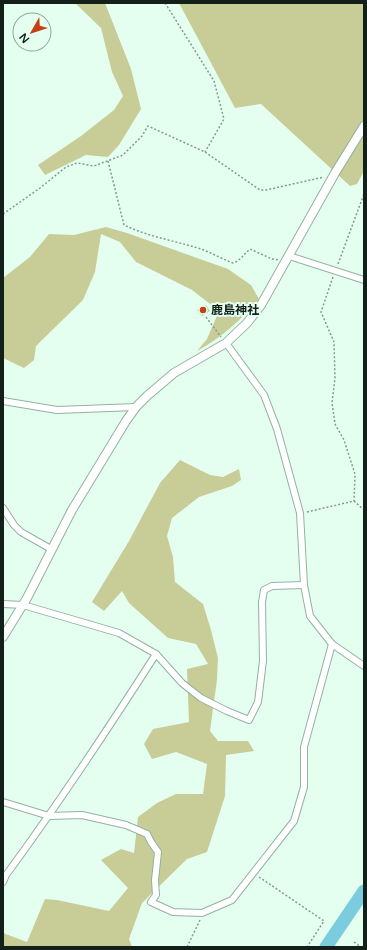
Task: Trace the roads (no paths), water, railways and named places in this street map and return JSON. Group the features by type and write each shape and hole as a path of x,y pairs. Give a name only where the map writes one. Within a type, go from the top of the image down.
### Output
{"street":[{"path":"3,637 23,605 72,510 126,421 147,396 174,373 226,343 247,323 261,305 335,173 364,126"},
{"path":"288,259 364,280"},
{"path":"226,343 264,395 277,429 300,513 304,585 310,616 332,644 364,666"},
{"path":"3,401 57,410 136,408"},
{"path":"3,508 14,525 21,532 51,549"},
{"path":"3,604 23,605 119,633 156,654 182,683 201,698 249,720 258,702 263,661 262,602 264,590 272,586 304,585"},
{"path":"3,802 49,816 82,815 126,825 147,834 158,852 155,880 156,894 151,902 173,912 202,913 232,900 294,821 304,787 304,747 332,644"},
{"path":"3,882 6,875 49,816 123,706 156,654"}],"waterway":[{"path":"326,947 364,891"}],"place":[{"name":"鹿島神社","path":"203,310"}]}
